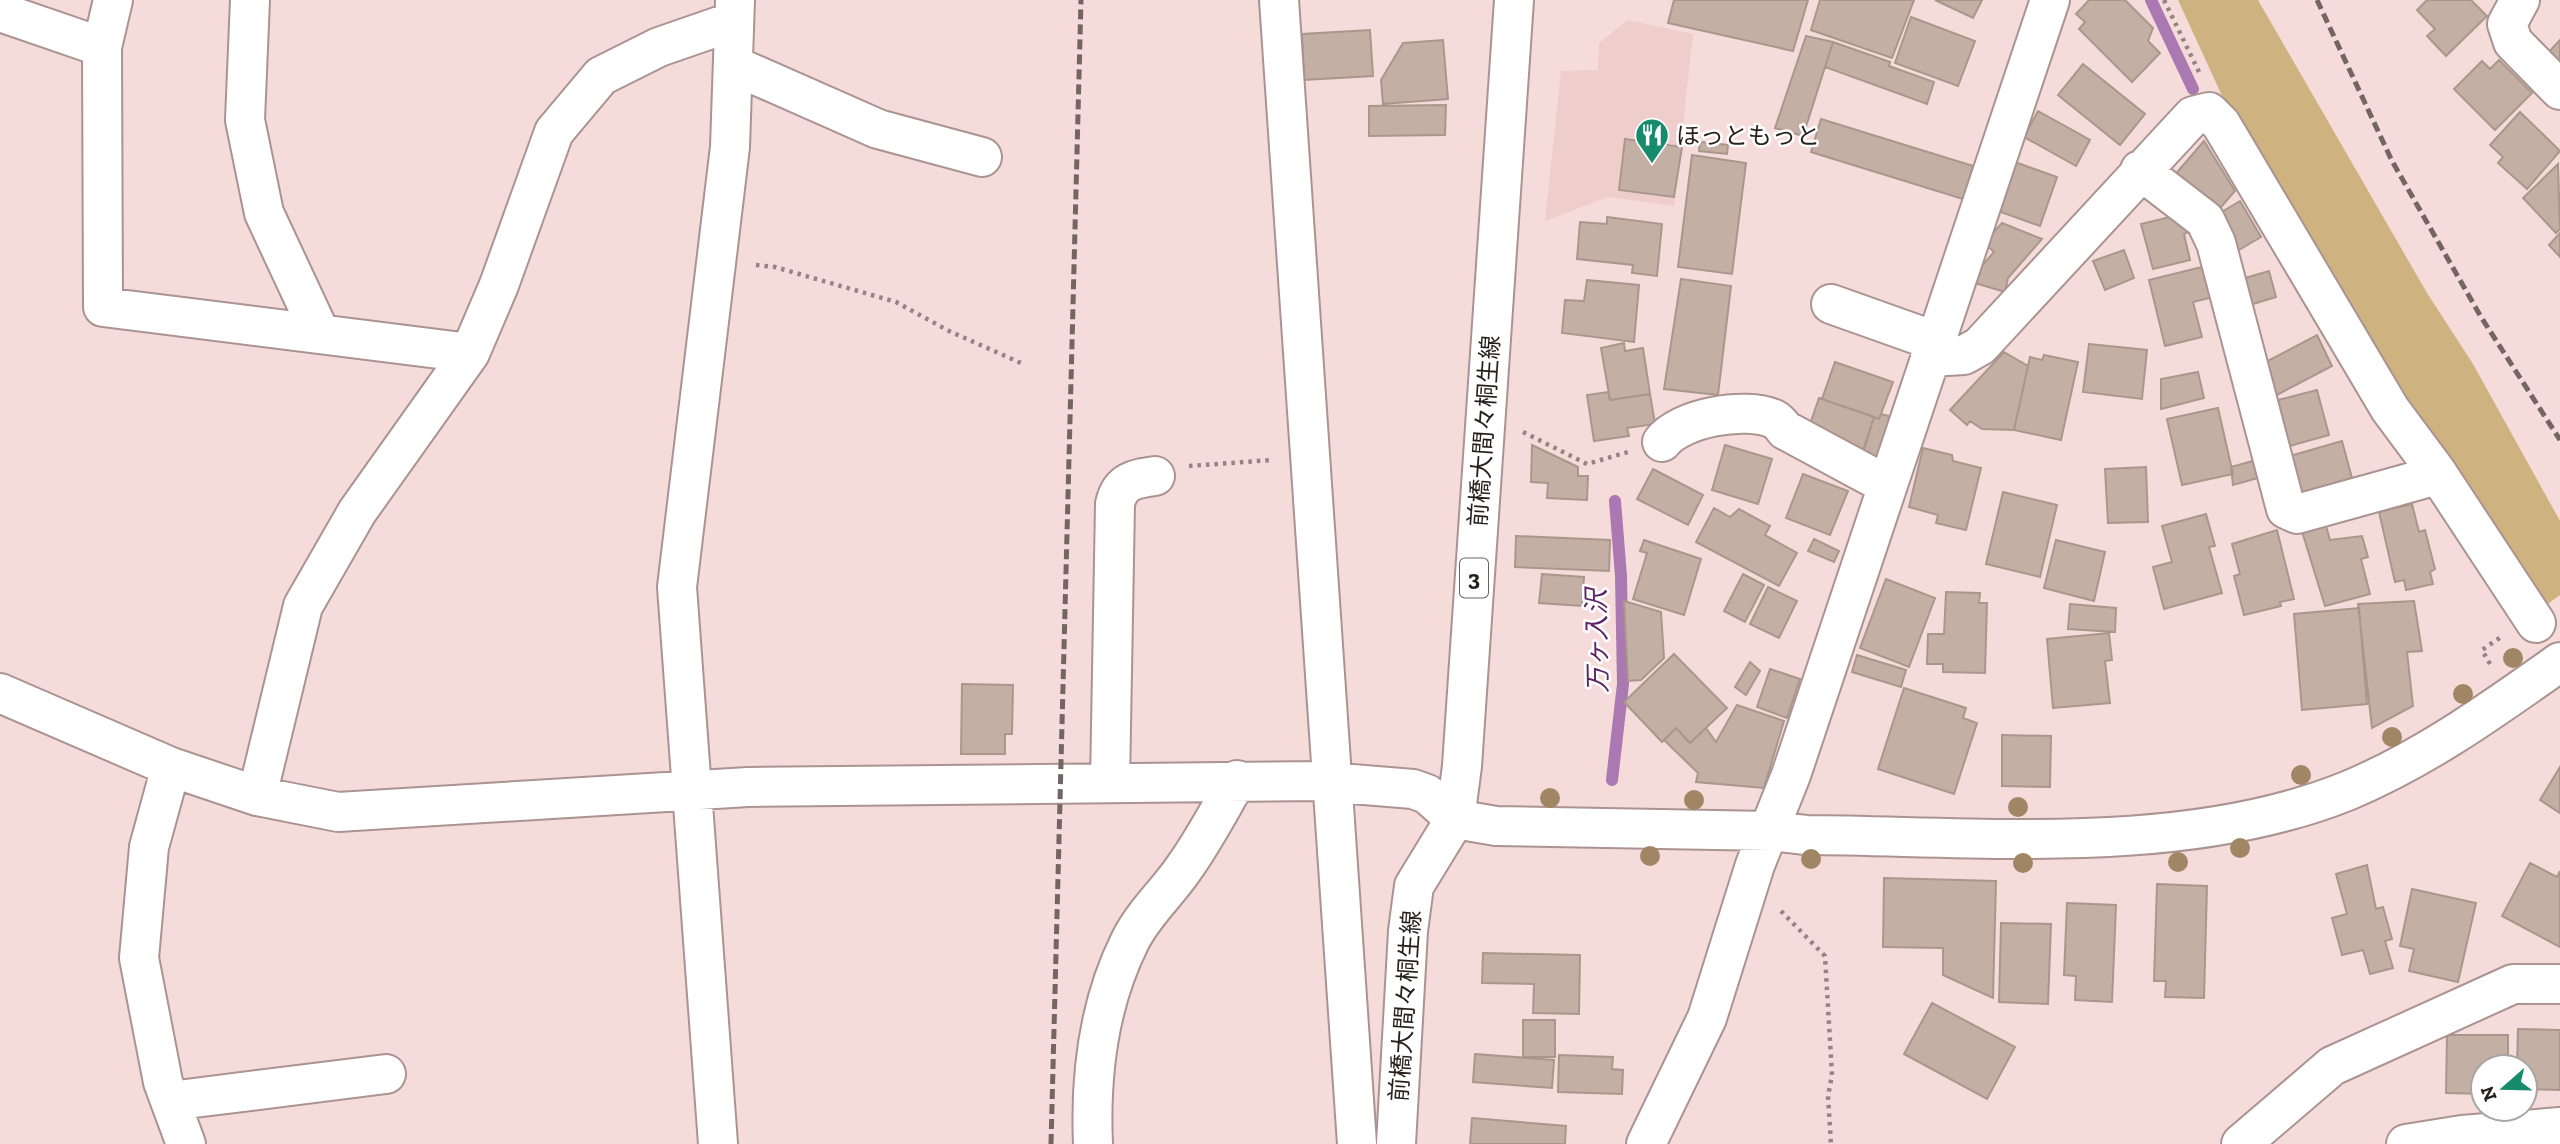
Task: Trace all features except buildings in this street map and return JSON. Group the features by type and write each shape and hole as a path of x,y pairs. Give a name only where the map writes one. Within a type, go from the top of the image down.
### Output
{"street":[{"path":"113,0 102,47 103,307 470,353"},
{"path":"250,0 245,120 264,213 320,333"},
{"path":"1279,0 1357,1144"},
{"name":"前橋大間々桐生線","path":"1396,1144 1408,931 1414,886 1455,819 1462,766 1514,0"},
{"path":"1646,1144 1707,1018 2050,0"},
{"path":"2520,0 2507,24 2513,42 2560,90"},
{"path":"257,796 303,606 357,512 470,353 499,285 554,132 601,76 735,11 730,147 677,586 691,790 709,988 718,1144"},
{"path":"0,12 102,47"},
{"path":"733,65 878,129 982,156"},
{"path":"1831,304 1932,349 1964,355 1980,346 2140,170 2193,116 2209,112 2221,124 2390,409 2436,471 2530,614"},
{"path":"2140,170 2206,220 2216,243 2286,509 2297,514 2423,479 2436,471"},
{"path":"1662,442 1671,430 1719,415 1745,413 1775,419 1785,430 1887,485"},
{"path":"1110,783 1115,504 1122,486 1129,481 1156,476"},
{"path":"0,693 171,767 257,796 338,812 691,790 1237,780 1413,789 1427,794 1455,819 1496,826 1769,831 1805,835 2111,837 2211,827 2303,805 2347,790 2449,737 2560,662"},
{"path":"171,767 149,846 139,958 163,1082 186,1144"},
{"path":"1093,1144 1096,1065 1108,997 1132,938 1185,866 1237,780"},
{"path":"2241,1144 2332,1066 2514,984 2560,984"},
{"path":"170,1101 386,1074"},
{"path":"2406,1144 2472,1134 2560,1127"}],"path":[{"path":"2164,0 2207,88 2209,112"},
{"path":"716,260 775,267 896,302 1021,363"},
{"path":"1517,428 1587,464 1662,442"},
{"path":"1156,476 1180,467 1310,457"},
{"path":"2482,650 2490,664"},
{"path":"1772,901 1825,956 1832,1075 1828,1096 1831,1144"}],"shaded area":[{"path":"2178,0 2258,0 2427,293 2473,364 2560,521 2560,595 2545,606 2392,386 2224,100"},
{"path":"1628,20 1693,34 1674,206 1608,197 1545,221 1561,71 1598,70 1599,43"}],"waterway":[{"name":"万ヶ入沢","path":"2151,0 2193,89"},
{"name":"万ヶ入沢","path":"1612,780 1623,684 1621,576 1615,501"}],"railway":[{"path":"1051,1144 1081,0"},
{"path":"2317,0 2392,161 2481,317 2560,440"}],"place":[{"name":"ほっともっと","path":"1652,165"}]}
